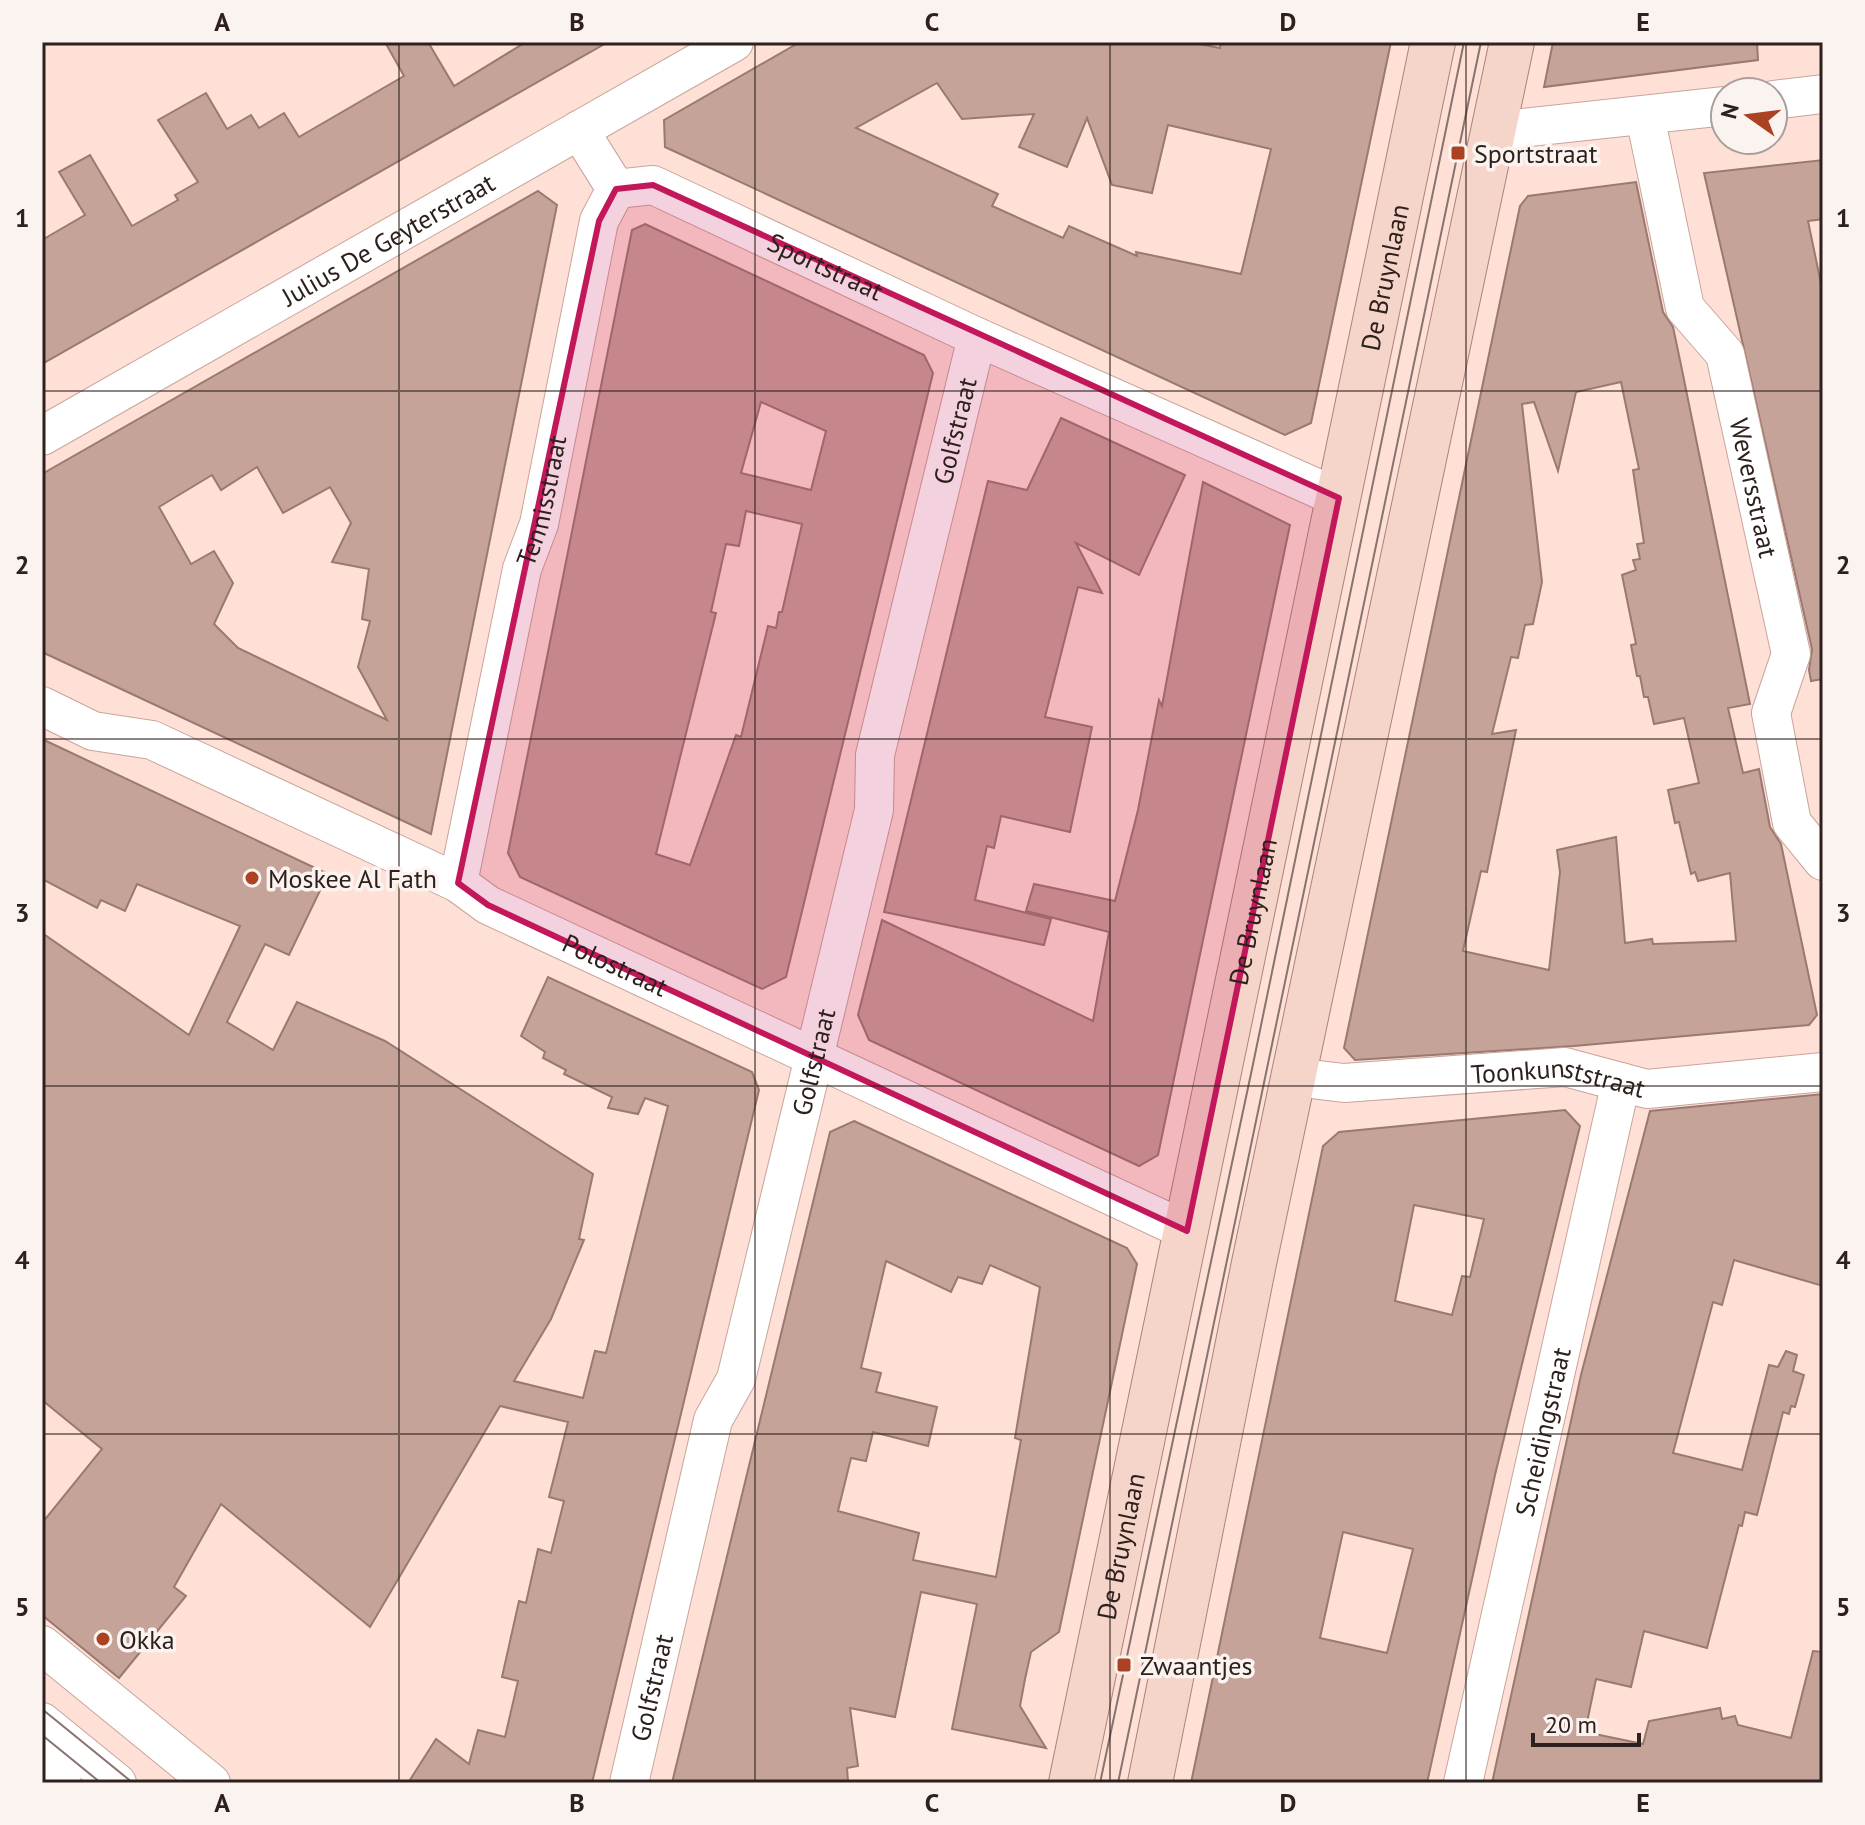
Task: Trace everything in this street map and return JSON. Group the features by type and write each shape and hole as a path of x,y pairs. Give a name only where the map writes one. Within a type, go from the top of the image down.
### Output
{"main road":[{"name":"De Bruynlaan","path":"1071,1783 1433,42"},
{"path":"1150,1783 1294,1077 1512,42"}],"street":[{"name":"Julius De Geyterstraat","path":"42,436 734,42"},
{"path":"1789,98 1823,94"},
{"path":"1494,131 1709,108"},
{"name":"Weversstraat","path":"1645,116 1685,308 1725,354 1791,654 1771,713 1792,823 1823,861"},
{"path":"579,130 616,189"},
{"name":"Sportstraat","path":"616,189 653,185 977,337 1339,498"},
{"name":"Tennisstraat","path":"458,883 522,569 539,524 599,221 616,189"},
{"name":"Golfstraat","path":"629,1783 713,1420 736,1379 874,810 875,755 977,337"},
{"name":"Polostraat","path":"42,706 93,731 152,740 458,883 488,905 1187,1231"},
{"name":"Toonkunststraat","path":"1294,1077 1344,1083 1565,1067 1647,1089 1823,1072"},
{"name":"Scheidingstraat","path":"1463,1783 1621,1082"},
{"path":"42,1645 211,1783"},
{"path":"42,1722 117,1783"},
{"path":"42,1767 62,1783"}],"highlighted area":[{"path":"653,185 1339,498 1187,1231 488,905 458,883 599,221 616,189"}],"building":[{"path":"385,42 428,42 454,86 526,42 608,42 42,364 42,240 85,215 59,172 90,155 132,226 178,200 175,195 198,182 158,120 206,93 227,129 251,115 259,128 284,113 299,137 404,76"},
{"path":"800,42 1189,42 1220,48 1221,42 1391,42 1311,423 1285,435 665,147 664,120","holes":["937,83 962,119 1034,114 1019,147 1067,167 1087,118 1112,185 1152,193 1168,125 1271,149 1241,274 1136,252 1137,256 1069,226 1063,238 992,206 998,194 856,128"]},
{"path":"1553,42 1757,42 1758,60 1544,87"},
{"path":"1823,160 1823,219 1808,221 1823,293 1823,679 1811,681 1812,649 1704,173"},
{"path":"1636,182 1663,312 1673,327 1750,704 1728,708 1743,773 1759,769 1770,827 1781,844 1817,1015 1809,1025 1574,1046 1355,1060 1344,1048 1520,206 1528,196","holes":["1621,382 1639,469 1633,470 1644,543 1637,544 1640,559 1633,560 1636,570 1622,575 1636,644 1631,645 1637,676 1640,676 1644,697 1648,697 1654,724 1684,718 1699,783 1668,790 1675,823 1679,822 1691,874 1695,872 1698,881 1730,873 1736,941 1653,944 1652,939 1625,943 1616,837 1557,850 1560,872 1549,970 1463,951 1481,871 1487,872 1516,730 1492,734 1511,657 1518,658 1525,625 1533,624 1542,582 1522,404 1534,402 1558,471 1576,392"]},
{"path":"538,191 557,205 431,834 42,652 42,474","holes":["257,467 283,513 330,487 351,523 332,562 369,569 362,619 370,621 358,667 387,720 238,648 214,624 233,583 214,551 191,564 159,507 212,475 221,490"]},
{"path":"645,224 924,355 933,373 786,977 762,989 520,877 508,853 632,230","holes":["761,402 826,431 811,490 741,473","746,511 802,524 782,612 779,612 776,628 768,626 741,737 736,735 690,865 656,854 716,613 711,612 726,544 739,546"]},
{"path":"1061,418 1185,475 1139,575 1076,543 1102,593 1078,587 1045,717 1092,727 1070,832 1001,816 994,848 987,846 975,900 1051,919 1044,945 884,912 988,481 1027,490"},
{"path":"1203,482 1290,525 1158,1155 1139,1166 869,1040 858,1015 882,920 1093,1021 1109,932 1026,911 1034,884 1115,901 1138,810 1159,700 1162,706"},
{"path":"42,739 328,874 289,955 265,944 227,1022 273,1050 297,1002 385,1041 593,1174 579,1239 584,1240 551,1319 514,1381 583,1398 595,1351 606,1353 668,1106 645,1098 638,1114 608,1108 612,1097 564,1074 566,1070 543,1058 545,1052 521,1036 548,977 752,1072 759,1090 592,1783 408,1783 436,1739 469,1764 478,1730 505,1737 518,1681 502,1677 519,1601 526,1603 538,1549 551,1553 564,1501 549,1497 568,1422 500,1406 370,1627 221,1504 174,1587 186,1596 119,1678 42,1615 42,1523 102,1449 42,1400 42,933 189,1035 240,926 137,884 125,911 101,900 97,908 42,879"},
{"path":"1823,1094 1823,1286 1734,1260 1722,1305 1713,1302 1673,1453 1742,1470 1769,1365 1778,1367 1786,1351 1797,1355 1793,1371 1804,1375 1795,1407 1791,1406 1789,1414 1783,1412 1757,1515 1745,1512 1742,1526 1739,1525 1707,1648 1644,1631 1631,1687 1596,1679 1585,1732 1643,1744 1649,1721 1720,1708 1722,1719 1735,1716 1738,1725 1791,1738 1813,1651 1823,1652 1823,1783 1492,1783 1581,1375 1650,1111"},
{"path":"1565,1110 1580,1126 1495,1475 1427,1783 1191,1783 1323,1146 1339,1132","holes":["1414,1205 1484,1219 1470,1277 1462,1276 1452,1315 1395,1301","1343,1532 1413,1549 1387,1653 1320,1638"]},
{"path":"854,1121 1127,1248 1137,1264 1059,1632 1031,1652 1025,1679 1020,1706 1046,1748 952,1729 977,1604 921,1592 895,1717 850,1708 858,1766 847,1768 848,1781 672,1783 830,1132","holes":["886,1261 951,1292 958,1277 982,1284 990,1265 1040,1287 1015,1438 1021,1440 996,1577 913,1560 919,1533 838,1511 851,1458 866,1461 873,1432 928,1446 937,1407 876,1392 881,1373 861,1368"]}],"tram line":[{"path":"1100,1783 1252,1069 1464,42"},
{"path":"1118,1783 1481,42"},
{"path":"42,1709 133,1783"},
{"path":"42,1735 101,1783"}],"place":[{"name":"Sportstraat","path":"1458,153"},
{"name":"Moskee Al Fath","path":"252,878"},
{"name":"Okka","path":"103,1639"},
{"name":"Zwaantjes","path":"1124,1665"}]}
